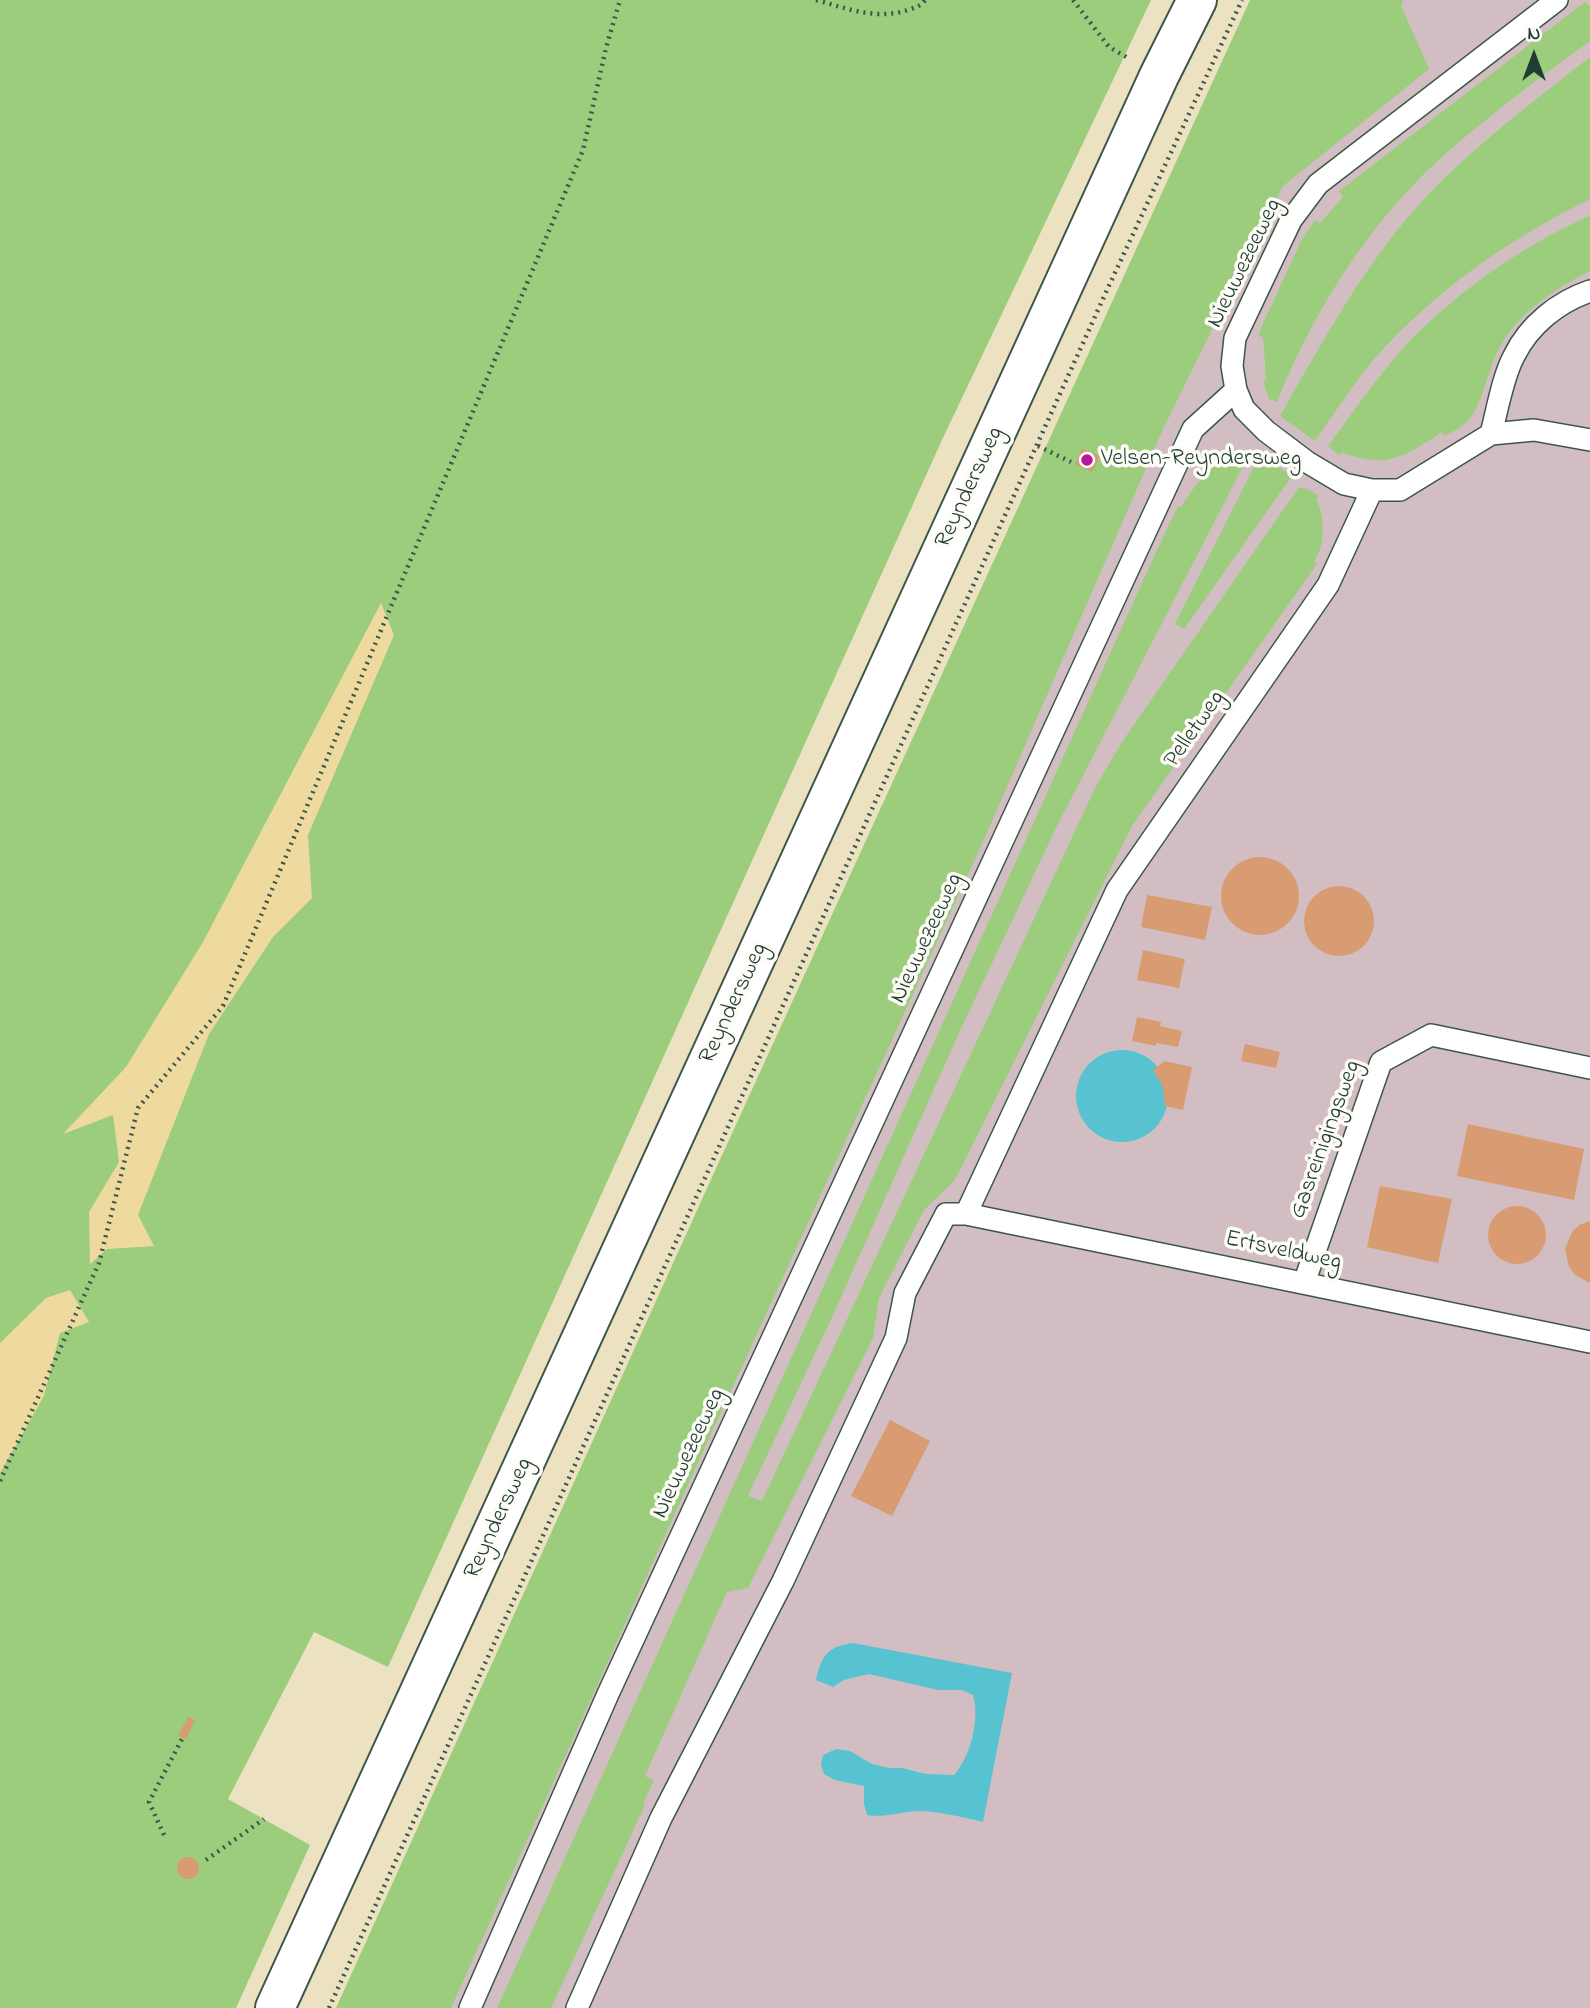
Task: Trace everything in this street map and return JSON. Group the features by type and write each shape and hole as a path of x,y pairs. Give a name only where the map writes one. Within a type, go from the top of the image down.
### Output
{"street":[{"name":"Reyndersweg","path":"275,2008 1159,76 1197,0"}],"lane":[{"name":"Nieuwezeeweg","path":"470,2008 614,1681 1193,429 1236,390 1232,366 1235,338 1291,220 1318,184 1558,0"},
{"path":"1491,434 1513,356 1537,322 1573,297 1590,291"},
{"path":"1236,390 1244,409 1266,431 1307,462 1344,484 1372,490 1400,490 1491,434 1534,430 1590,440"},
{"name":"Pelletweg","path":"966,1214 1117,890 1328,584 1372,490"},
{"name":"Gasreinigingsweg","path":"1304,1283 1381,1062 1431,1035 1590,1068"},
{"path":"577,2008 661,1818 783,1581 896,1338 905,1293 946,1214 966,1214"},
{"name":"Ertsveldweg","path":"966,1214 1590,1342"}],"path":[{"path":"0,1480 99,1263 138,1108 223,1006 583,150 606,48 621,0"},
{"path":"816,0 892,16 922,5 925,0"},
{"path":"1073,0 1109,47 1159,76"},
{"name":"Reyndersweg","path":"329,2008 1241,0"},
{"path":"1038,446 1071,462"},
{"path":"164,1835 149,1802 182,1739"},
{"path":"206,1860 264,1819"}],"shaded area":[{"path":"1363,0 1590,0 1590,2008 428,2008 685,1426"}],"green space":[{"path":"0,0 1151,0 942,440 388,1667 314,1632 228,1799 310,1845 236,2008 0,2008"},
{"path":"1250,0 1403,0 1401,6 1429,69 1283,186 1164,427 982,844 451,2008 336,2008 713,1175"},
{"path":"1585,2 1590,4 1590,41 1519,93 1451,149 1397,203 1349,265 1328,298 1277,402 1269,399 1263,381 1266,380 1263,337 1259,336 1260,330 1301,241 1315,220 1320,223 1343,197 1339,191"},
{"path":"1590,57 1590,199 1502,249 1448,288 1423,310 1375,358 1315,441 1280,416 1346,303 1383,249 1424,199 1504,125"},
{"path":"1590,216 1590,271 1551,294 1517,323 1500,347 1474,413 1466,423 1445,436 1442,432 1406,454 1383,460 1371,460 1342,452 1339,455 1328,446 1399,353 1444,309 1524,250"},
{"path":"1241,453 1249,455 1056,828 958,1035 834,1313 748,1496 762,1501 1096,786 1122,742 1299,487 1319,496 1316,498 1323,530 1321,547 1314,562 1317,564 1132,826 955,1180 924,1210 879,1298 873,1338 748,1588 727,1592 645,1776 654,1780 643,1803 645,1805 551,2008 497,2008 1178,506 1181,507 1213,467"},
{"path":"1260,455 1292,476 1184,629 1175,624"}],"sand":[{"path":"381,603 394,635 308,835 312,898 273,937 209,1034 138,1215 154,1246 107,1249 90,1264 89,1212 119,1162 113,1115 63,1134 126,1067 203,942"},
{"path":"70,1290 89,1322 60,1333 44,1396 0,1473 0,1343 46,1298"}],"water":[{"path":"1122,1050 1139,1054 1154,1064 1164,1079 1168,1096 1164,1113 1154,1128 1139,1138 1122,1142 1105,1138 1090,1128 1080,1113 1076,1096 1080,1079 1090,1064 1105,1054"},
{"path":"853,1643 1012,1673 983,1822 925,1811 867,1815 864,1786 835,1780 824,1774 821,1765 823,1755 836,1749 850,1751 872,1764 889,1768 954,1775 965,1758 973,1737 973,1695 962,1690 938,1690 869,1674 844,1680 833,1687 816,1680 820,1665 827,1654 844,1644"}],"building":[{"name":"Velsen-Reyndersweg","path":"1082,449 1100,456 1092,472 1075,464"},
{"path":"1260,857 1275,860 1288,868 1296,881 1299,896 1296,911 1288,924 1275,932 1260,935 1245,932 1232,924 1224,911 1221,896 1224,881 1232,868 1245,860"},
{"path":"1332,886 1346,886 1359,891 1369,901 1374,921 1369,941 1359,951 1346,956 1332,956 1319,951 1309,941 1304,928 1304,914 1309,901 1319,891"},
{"path":"1147,895 1212,907 1205,940 1141,927"},
{"path":"1143,950 1185,959 1179,988 1137,980"},
{"path":"1137,1017 1161,1022 1160,1026 1182,1031 1178,1047 1132,1041"},
{"path":"1245,1044 1280,1052 1276,1068 1241,1061"},
{"path":"1164,1061 1192,1067 1183,1110 1165,1106 1163,1087 1153,1070"},
{"path":"1468,1124 1584,1149 1574,1200 1457,1176"},
{"path":"1380,1186 1452,1199 1438,1263 1367,1247"},
{"path":"1511,1206 1523,1206 1538,1214 1546,1229 1546,1241 1538,1256 1523,1264 1511,1264 1496,1256 1488,1241 1488,1229 1496,1214"},
{"path":"1590,1221 1590,1283 1575,1275 1569,1267 1565,1249 1572,1232 1579,1225"},
{"path":"890,1420 930,1441 892,1516 851,1496"},
{"path":"188,1717 195,1720 186,1739 178,1736"},
{"path":"188,1857 196,1860 199,1868 196,1876 188,1879 180,1876 177,1868 180,1860"}],"place":[{"name":"Velsen-Reyndersweg","path":"1087,460"}]}
